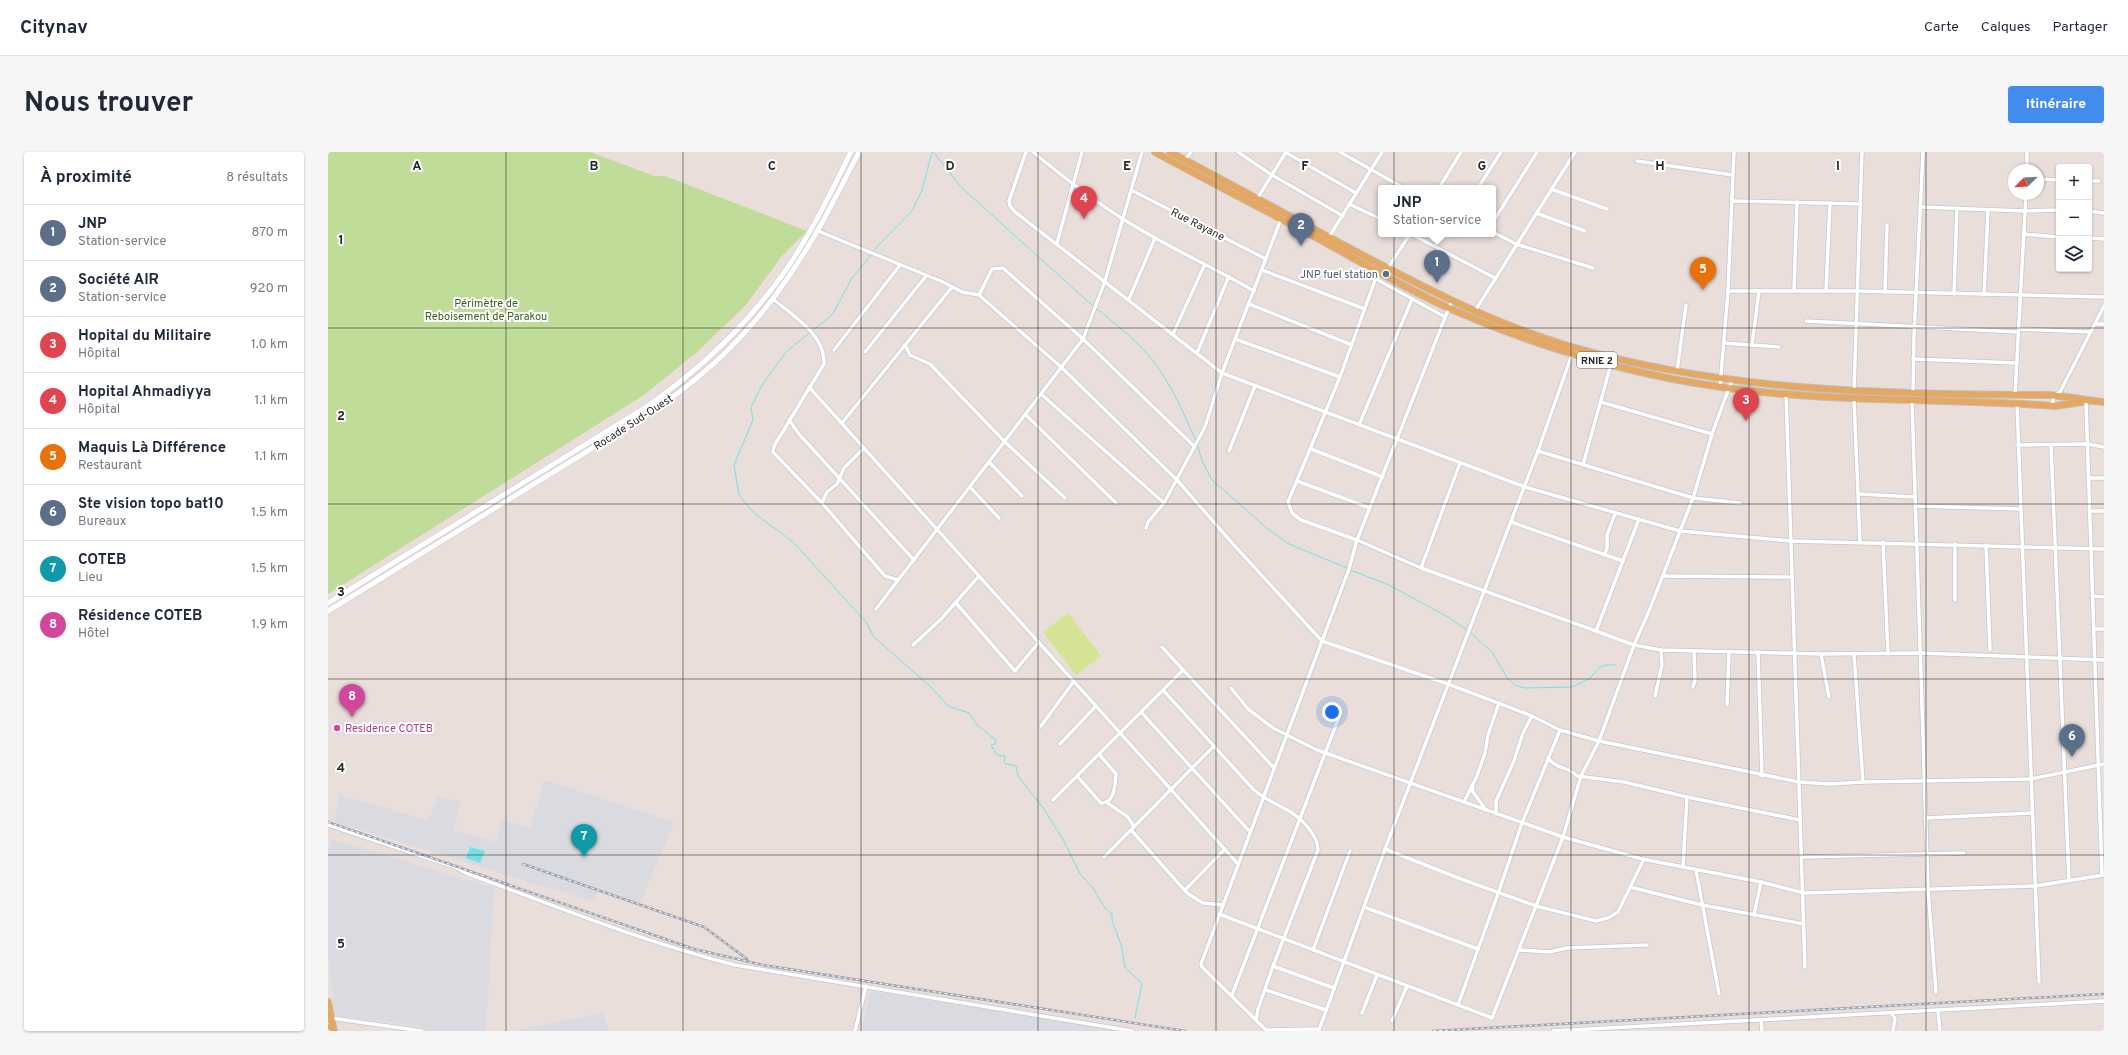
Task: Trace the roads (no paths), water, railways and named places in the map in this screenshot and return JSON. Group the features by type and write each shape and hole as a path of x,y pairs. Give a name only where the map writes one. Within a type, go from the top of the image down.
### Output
{"main road":[{"name":"Rocade Sud-Ouest","path":"328,603 643,409 690,374 737,330 781,276 823,206 851,152"},
{"name":"Rocade Sud-Ouest","path":"328,611 659,407 713,363 746,331 773,299 818,231 859,152"},
{"name":"RNIE 2","path":"1155,152 1448,308 1572,354 1676,380 1720,387 1786,394 1854,399 2052,405 2104,402"},
{"name":"RNIE 2","path":"1170,152 1388,268 1452,300 1475,311 1566,345 1677,372 1722,380 1854,391 2015,396 2062,395 2085,402"},
{"path":"328,1002 334,1031"}],"street":[{"path":"1026,152 1009,201 1010,206 1222,373 1524,487 1615,514 1639,518 1680,531 1791,540 1917,542 1986,546 2104,549"},
{"path":"1033,152 1073,185 1123,219 1155,238 1254,290"},
{"path":"1057,244 1082,152"},
{"path":"876,609 1026,415 1082,339 1105,280 1142,152"},
{"path":"1185,160 1190,152"},
{"path":"1238,152 1272,175 1343,216"},
{"path":"1257,199 1286,152 1356,193"},
{"path":"1340,152 1398,185"},
{"path":"1329,237 1382,152"},
{"path":"1441,185 1461,152"},
{"path":"1480,185 1501,152"},
{"path":"1496,217 1537,152"},
{"path":"1475,311 1494,278 1575,152"},
{"path":"1720,387 1722,380 1728,291 1734,152"},
{"path":"1854,391 1862,152"},
{"path":"1913,393 1914,326 1923,152"},
{"path":"2027,152 2027,164"},
{"path":"1637,161 1734,175"},
{"path":"2044,180 2056,180"},
{"path":"2092,181 2099,182"},
{"path":"1551,189 1607,209"},
{"name":"Rue Rayane","path":"1131,190 1266,259"},
{"path":"2015,396 2026,200"},
{"path":"1732,201 1861,204"},
{"path":"1794,291 1797,202"},
{"path":"1826,291 1830,203"},
{"path":"1350,204 1378,218"},
{"path":"1920,207 2026,211 2056,210"},
{"path":"1954,294 1957,208"},
{"path":"1984,295 1988,210"},
{"path":"2092,211 2104,212"},
{"path":"1536,213 1586,231"},
{"path":"1146,528 1148,522 1164,503 1205,427 1222,373 1281,219"},
{"path":"1885,292 1887,225"},
{"path":"818,231 900,264 962,292 980,295 1061,367 1177,480 1233,544 1322,641 1499,703 1532,716 1560,730 1599,741 1762,776 1799,782 1829,784 2031,779 2104,764"},
{"path":"1496,234 1516,244 1593,268"},
{"path":"2023,234 2056,237"},
{"path":"1388,268 1409,237"},
{"path":"1417,237 1494,278"},
{"path":"1129,299 1155,238"},
{"path":"2092,238 2104,239"},
{"path":"834,350 900,264"},
{"path":"1173,334 1205,264"},
{"path":"980,295 992,269 1003,268 1082,339 1194,446"},
{"path":"1262,270 1365,309"},
{"path":"1378,272 1340,377 1288,502 1292,513 1301,520 1357,540 1421,568 1484,592 1634,645 1661,650 1821,654 1920,653 2104,660"},
{"path":"865,352 926,276"},
{"path":"1197,353 1229,276"},
{"path":"1376,279 1445,317"},
{"path":"842,423 952,287"},
{"path":"1728,291 1857,291 2104,297"},
{"path":"1752,346 1759,291"},
{"path":"773,299 808,329 821,344 824,364 789,420 774,446 773,452 822,503 886,576 898,580"},
{"path":"1360,425 1412,299"},
{"path":"1452,300 1398,440 1357,540 1349,569 1286,734 1201,966 1266,1030 1319,1030 1385,849 1538,451 1572,354"},
{"path":"1249,304 1352,345"},
{"path":"1677,372 1686,305"},
{"path":"2062,405 2062,395 2104,306"},
{"path":"1806,320 2018,331 2091,332"},
{"path":"2095,324 2104,324"},
{"path":"1235,339 1340,377"},
{"path":"1724,343 1779,347"},
{"path":"904,345 910,355 930,364 1005,442 1064,498"},
{"path":"1913,359 2017,363"},
{"path":"1583,466 1611,364"},
{"path":"1219,914 1492,1018 1563,837 1581,776 1599,741 1634,645 1663,576 1693,498 1712,434 1732,380"},
{"path":"1229,451 1255,386"},
{"path":"809,387 1238,864"},
{"path":"1041,394 1164,503"},
{"path":"1786,394 1800,820 1804,893 1805,967"},
{"path":"2052,405 2054,396"},
{"path":"1854,399 1860,542"},
{"path":"1912,400 1928,890 1936,992"},
{"path":"1601,402 1712,434"},
{"path":"1231,688 1248,709 1259,718 1294,740 1383,772 1410,784 1563,837 1644,859 1761,882 1804,893 2035,886 2103,875 2085,402"},
{"path":"2017,404 2039,982"},
{"path":"1026,415 1116,503"},
{"path":"789,420 799,434 914,560"},
{"path":"2018,445 2087,444 2104,447"},
{"path":"2051,445 2069,880"},
{"path":"822,503 827,492 837,484 844,468 864,448"},
{"path":"1311,449 1383,477"},
{"path":"1538,451 1583,466 1693,498 1740,502"},
{"path":"989,462 1022,496"},
{"path":"1421,568 1460,463"},
{"path":"2088,478 2104,478"},
{"path":"1298,481 1370,508"},
{"path":"970,487 999,518"},
{"path":"1859,494 1915,497"},
{"path":"1916,506 2021,509"},
{"path":"2089,511 2104,511"},
{"path":"1604,555 1607,548 1607,535 1615,514"},
{"path":"1596,631 1639,518"},
{"path":"1511,522 1604,555 1623,560"},
{"path":"1883,542 1888,654"},
{"path":"1955,544 1955,600"},
{"path":"1986,546 1990,650"},
{"path":"913,645 956,603 979,576"},
{"path":"1663,576 1792,577"},
{"path":"2092,596 2104,597"},
{"path":"956,603 1015,671 1039,642"},
{"path":"2094,629 2104,629"},
{"path":"1162,647 1274,768"},
{"path":"1655,696 1662,665 1661,650"},
{"path":"1693,687 1695,680 1694,651"},
{"path":"1727,705 1729,652"},
{"path":"1758,652 1762,776"},
{"path":"1821,654 1829,697"},
{"path":"1854,654 1863,782"},
{"path":"1053,800 1183,670"},
{"path":"1041,726 1074,681"},
{"path":"1163,690 1263,798 1285,807 1300,818 1313,834 1318,845 1318,850 1273,966 1266,990 1258,1009 1256,1020"},
{"path":"1464,802 1477,776 1485,753 1488,735 1499,703"},
{"path":"1060,744 1096,706"},
{"path":"1141,712 1250,832"},
{"path":"1232,995 1341,712"},
{"path":"1496,814 1496,801 1514,761 1523,733 1532,716"},
{"path":"1458,1005 1500,891 1522,823 1560,730"},
{"path":"1104,857 1214,746"},
{"path":"1099,754 1116,774 1113,795 1106,802"},
{"path":"1548,758 1557,767 1581,776 1624,782 1687,797 1800,820"},
{"path":"1077,776 1101,803 1106,802 1128,817 1134,827"},
{"path":"1472,784 1473,792 1486,810"},
{"path":"1683,867 1687,797"},
{"path":"1926,818 2032,813"},
{"path":"328,826 455,867 466,873 663,945 735,965 1132,1031"},
{"path":"1131,830 1185,890 1203,903 1223,905"},
{"path":"1185,890 1225,849"},
{"path":"1385,849 1461,879 1500,891 1536,906 1596,921 1608,918 1618,912 1644,859"},
{"path":"1313,950 1350,851"},
{"path":"1802,857 1964,853"},
{"path":"1696,870 1719,994"},
{"path":"1754,915 1761,882"},
{"path":"1630,887 1702,905 1804,924"},
{"path":"1364,907 1478,949"},
{"path":"1519,950 1549,952 1567,948 1647,945"},
{"path":"1273,966 1334,988"},
{"path":"1362,1013 1377,975"},
{"path":"855,1031 866,986"},
{"path":"1392,1021 1407,986"},
{"path":"1266,990 1326,1010"},
{"path":"1553,1031 2104,1001"},
{"path":"1938,1010 1940,1031"},
{"path":"1891,1012 1895,1018 1893,1031"},
{"path":"330,1017 422,1031"},
{"path":"1761,1020 1762,1031"},
{"path":"1639,1026 1639,1031"}],"water":[{"path":"470,847 485,851 480,863 466,858"}],"waterway":[{"path":"872,252 912,211 922,190 932,152"},
{"path":"933,152 962,188 1093,306"},
{"path":"871,255 852,278 832,315 787,351 762,385 751,407 753,420 734,465 739,495 753,512 793,542 866,622 874,637 932,688 948,706 969,713 977,725 996,740 995,744 991,745 997,755 1005,756 1004,763 1016,766 1018,776 1044,809 1064,841 1080,874 1093,888 1105,908 1112,914 1112,920 1122,948 1125,968 1142,983 1135,1018"},
{"path":"1096,308 1134,340 1148,354 1172,390 1196,441"},
{"path":"1197,444 1203,463 1212,480 1268,529 1289,544 1347,568"},
{"path":"1350,570 1387,584 1448,617 1467,630"},
{"path":"1470,632 1492,652 1508,679 1515,685 1524,688 1572,687 1589,679 1600,667 1606,665 1616,665"}],"railway":[{"path":"328,822 694,949 763,965 1185,1031"},
{"path":"523,864 704,927 747,959"},
{"path":"1433,1031 2104,994"}],"place":[{"name":"Hopital Ahmadiyya","path":"1084,219"},
{"name":"Société AIR","path":"1301,246"},
{"name":"JNP fuel station","path":"1386,274"},
{"name":"JNP","path":"1437,283"},
{"name":"Maquis Là Différence","path":"1703,290"},
{"name":"Hopital du Militaire","path":"1746,421"},
{"name":"Résidence COTEB","path":"352,717"},
{"name":"Residence COTEB","path":"337,728"},
{"name":"Ste vision topo bat10","path":"2072,757"},
{"name":"COTEB","path":"584,857"}],"park label":[{"name":"Périmètre de Reboisement de Parakou","path":"486,309"}]}
